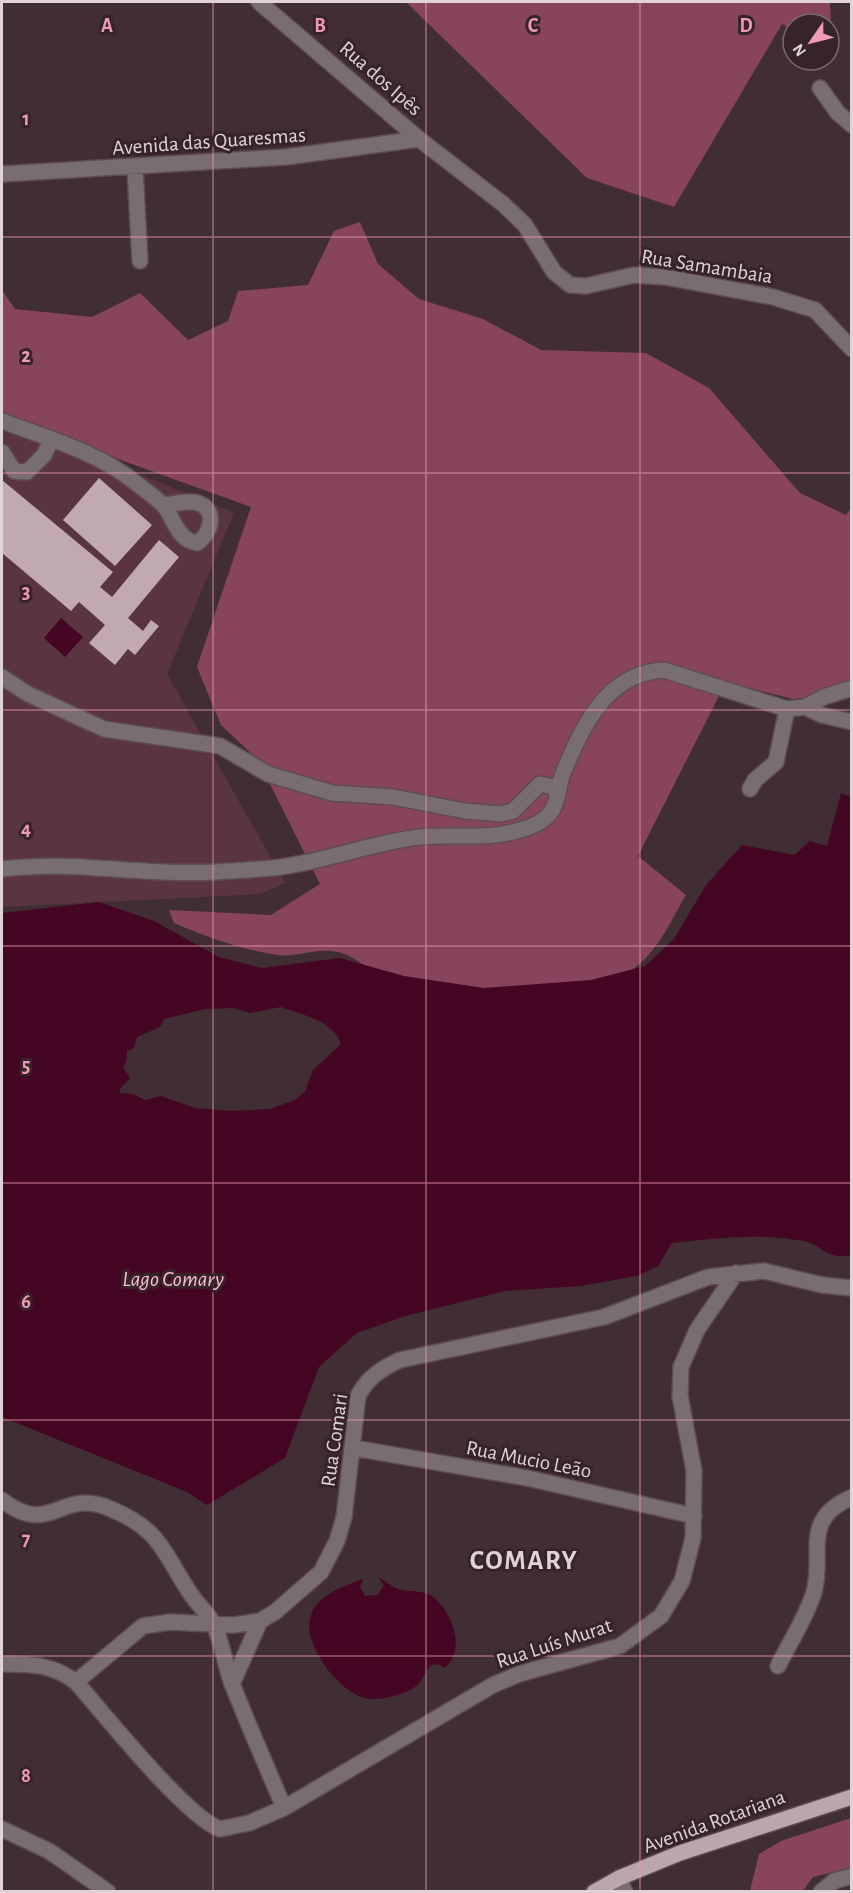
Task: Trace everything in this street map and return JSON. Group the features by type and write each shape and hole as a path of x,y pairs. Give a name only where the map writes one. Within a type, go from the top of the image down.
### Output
{"main road":[{"name":"Avenida Rotariana","path":"594,1892 622,1885 743,1831 852,1797"}],"street":[{"name":"Rua dos Ipês","path":"259,2 419,139"},
{"path":"820,88 838,113 852,124"},
{"name":"Avenida das Quaresmas","path":"2,174 135,168 317,154 419,139"},
{"name":"Rua Samambaia","path":"419,139 503,204 525,225 544,259 554,272 570,285 586,286 634,275 665,277 772,297 815,310 852,349"},
{"path":"135,168 140,261"},
{"path":"2,422 97,458 127,476 164,505"},
{"path":"2,452 14,471 27,472 44,454 51,440"},
{"path":"2,869 51,865 187,873 286,867 419,837 504,834 539,823 550,813 558,795 562,776 601,699 632,676 648,671 664,670 787,709 805,707 824,697 852,688"},
{"path":"2,677 28,694 104,729 220,746 268,774 332,793 393,797 465,811 501,814 513,811 540,784 553,788 558,795"},
{"path":"805,707 822,715 852,722"},
{"path":"750,789 755,780 776,762 787,709"},
{"name":"Rua Comari","path":"76,1682 142,1626 163,1623 248,1624 260,1621 296,1596 329,1560 344,1517 354,1448 358,1396 369,1380 387,1366 423,1353 604,1317 690,1282 736,1273 765,1271 851,1290"},
{"name":"Rua Luís Murat","path":"76,1682 180,1796 215,1827 230,1828 249,1823 284,1808 504,1680 606,1652 631,1640 661,1616 677,1592 690,1557 694,1516 694,1471 679,1386 681,1367 696,1330 736,1273"},
{"name":"Rua Mucio Leão","path":"354,1448 527,1478 694,1516"},
{"path":"778,1666 809,1605 815,1588 819,1526 829,1511 852,1497"},
{"path":"2,1500 30,1516 39,1516 83,1501 97,1502 142,1526 163,1546 188,1590 214,1624 232,1684 284,1808"},
{"path":"232,1684 260,1621"},
{"path":"2,1664 45,1665 62,1672 76,1682"},
{"path":"2,1829 49,1851 108,1892"},
{"path":"821,1892 834,1881 852,1875"}],"shaded area":[{"path":"406,2 830,2 830,12 781,12 781,26 674,207 587,178"},
{"path":"360,222 378,264 419,299 483,319 541,350 646,353 709,388 800,493 846,515 851,508 851,678 844,694 793,699 726,682 638,856 686,895 662,937 648,956 630,971 610,980 583,987 515,994 446,994 418,991 389,983 342,953 318,951 278,955 265,953 225,942 174,923 169,910 271,915 320,884 258,760 221,725 197,667 251,507 2,417 2,290 15,309 92,317 140,293 188,340 228,321 238,291 308,285 334,231"},
{"path":"2,418 234,513 167,674 285,883 260,894 2,907"},
{"path":"851,1818 851,1868 813,1877 803,1891 750,1891 759,1854 781,1841"}],"water":[{"path":"61,618 83,637 65,657 44,638"},
{"name":"Lago Comary","path":"841,793 852,797 851,1255 835,1256 811,1243 771,1237 722,1238 672,1243 658,1266 637,1276 581,1286 505,1291 405,1316 357,1333 319,1367 285,1458 207,1505 187,1492 2,1417 2,913 99,902 154,921 219,957 262,968 340,958 404,976 484,988 591,980 645,966 674,939 706,885 742,845 794,855 810,841 827,846","holes":["281,1007 324,1024 337,1036 341,1044 313,1070 305,1091 295,1100 270,1109 231,1111 195,1108 161,1096 145,1100 133,1094 120,1093 120,1089 130,1078 123,1067 127,1060 127,1051 134,1048 137,1037 160,1027 164,1019 205,1009 234,1008 250,1013"]},
{"path":"378,1577 398,1589 426,1593 438,1601 450,1619 456,1641 451,1660 444,1668 439,1664 431,1665 420,1682 411,1690 370,1699 347,1689 325,1666 317,1653 309,1627 311,1615 326,1596 363,1579 360,1587 365,1596 377,1595 384,1586"}],"building":[{"path":"99,478 152,525 115,566 63,520"},
{"path":"2,480 113,572 100,587 112,597 159,540 179,557 128,618 143,631 151,620 159,626 135,655 128,649 115,665 89,643 105,625 79,602 71,611 2,553"}],"district":[{"name":"COMARY","path":"524,1560"}]}
